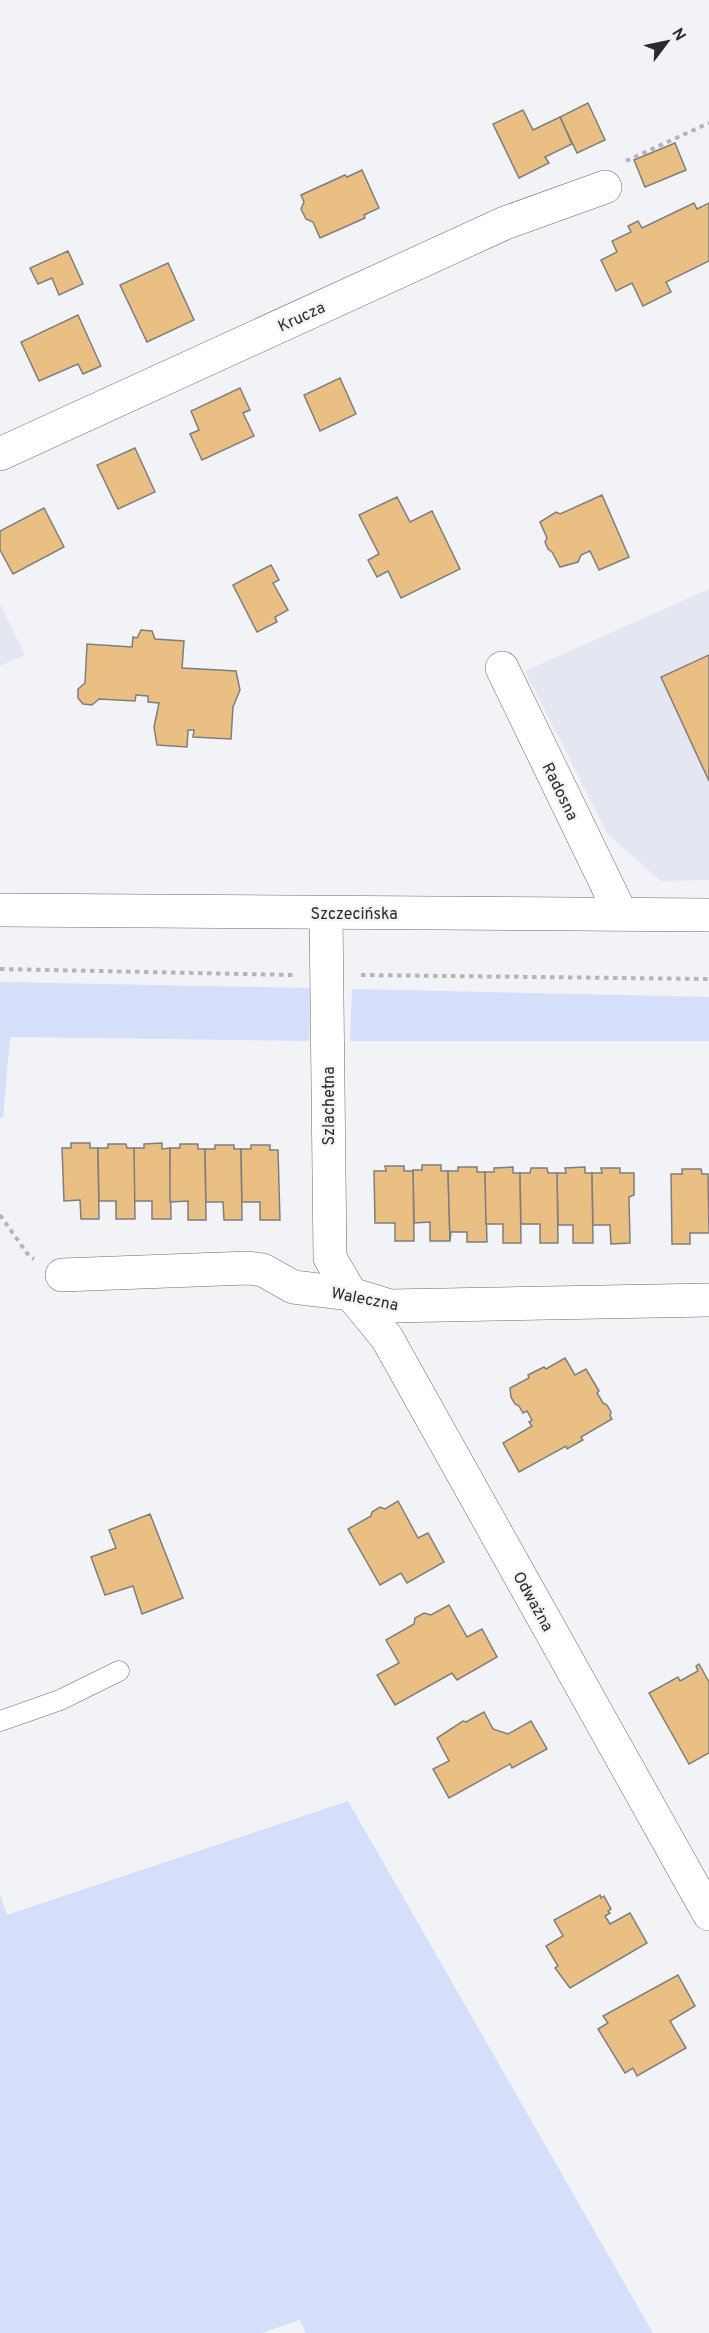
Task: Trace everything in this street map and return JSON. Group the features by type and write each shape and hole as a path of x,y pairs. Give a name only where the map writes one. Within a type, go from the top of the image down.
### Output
{"street":[{"name":"Krucza","path":"0,454 505,222 605,187"},
{"name":"Radosna","path":"502,668 621,914"},
{"name":"Szczecińska","path":"0,910 709,915"},
{"name":"Szlachetna","path":"326,913 330,1258 351,1294"},
{"name":"Waleczna","path":"62,1275 248,1268 263,1270 292,1287 351,1294 390,1306 709,1300"},
{"name":"Odważna","path":"351,1294 387,1338 709,1914"}],"lane":[{"path":"0,1721 60,1700 119,1671"}],"path":[{"path":"605,187 624,162 709,123"},
{"path":"0,1215 29,1256 62,1275"}],"shaded area":[{"path":"709,589 709,880 661,881 608,835 525,671"},
{"path":"0,604 25,655 0,666"},
{"path":"0,982 311,988 309,1041 10,1037 3,1118 0,1118"},
{"path":"352,989 709,997 709,1041 350,1041"},
{"path":"348,1801 653,2333 306,2333 300,2320 262,2333 0,2333 0,1895 7,1915"}],"building":[{"path":"588,103 605,140 577,153 560,117"},
{"path":"523,110 533,130 560,117 572,144 545,157 549,163 519,178 493,124"},
{"path":"675,143 686,170 645,187 634,160"},
{"path":"362,170 379,208 364,215 365,218 320,238 313,222 306,219 301,209 304,202 301,195 345,175 347,177"},
{"path":"694,203 697,209 709,203 709,261 666,282 671,292 643,306 632,283 616,291 601,260 617,252 612,241 631,232 628,226 638,221 642,228"},
{"path":"68,251 83,284 59,295 52,278 38,284 30,268"},
{"path":"168,263 194,320 147,342 120,285"},
{"path":"78,315 101,366 83,374 78,364 39,381 21,342"},
{"path":"340,378 356,414 320,431 304,395"},
{"path":"240,388 250,410 243,413 254,436 202,460 190,434 199,430 191,411"},
{"path":"135,448 155,492 118,509 97,465"},
{"path":"602,495 629,557 599,570 590,551 581,555 578,562 560,567 548,549 545,542 547,538 540,522 556,512 560,514"},
{"path":"397,497 410,522 432,511 460,569 401,598 388,571 377,577 368,560 379,554 359,515"},
{"path":"44,508 64,547 13,574 0,550 0,531"},
{"path":"271,565 279,580 273,583 288,610 275,617 277,622 257,632 233,585"},
{"path":"141,630 152,631 155,639 184,641 182,668 236,671 240,690 233,707 231,739 193,737 194,730 188,730 187,747 157,745 154,727 159,703 148,702 148,696 136,695 135,701 99,699 92,705 83,704 78,698 78,689 85,683 87,644 132,647 133,637 137,638"},
{"path":"709,655 709,781 661,677"},
{"path":"71,1143 90,1143 90,1148 98,1148 99,1219 81,1219 80,1200 64,1201 62,1148 71,1148"},
{"path":"162,1143 162,1149 170,1148 171,1219 152,1219 152,1201 134,1201 134,1148 144,1148 144,1144"},
{"path":"108,1144 126,1144 127,1148 134,1148 135,1219 116,1219 116,1201 99,1201 98,1148 108,1148"},
{"path":"180,1144 198,1144 198,1149 205,1149 206,1220 188,1220 188,1201 170,1202 170,1148 180,1148"},
{"path":"215,1145 234,1145 234,1149 241,1149 242,1220 224,1220 223,1202 206,1202 205,1149 215,1149"},
{"path":"251,1145 270,1145 270,1150 278,1150 280,1220 260,1220 260,1202 242,1202 241,1149 251,1149"},
{"path":"422,1165 441,1165 441,1171 448,1171 450,1241 430,1241 430,1222 414,1223 413,1170 422,1170"},
{"path":"385,1166 404,1166 404,1171 413,1171 414,1241 395,1241 395,1223 375,1223 374,1171 386,1171"},
{"path":"458,1167 477,1167 477,1172 485,1172 487,1242 467,1242 467,1232 451,1232 450,1241 448,1171 458,1171"},
{"path":"513,1167 513,1173 520,1173 521,1243 503,1243 503,1224 486,1224 485,1172 494,1172 494,1168"},
{"path":"585,1167 585,1173 592,1173 593,1243 573,1243 573,1225 558,1225 557,1173 566,1173 565,1168"},
{"path":"531,1168 547,1168 548,1173 557,1173 558,1243 540,1243 540,1224 521,1224 520,1173 530,1173"},
{"path":"601,1168 620,1168 620,1173 634,1173 634,1195 629,1197 630,1243 611,1244 610,1225 593,1225 592,1173 602,1173"},
{"path":"682,1169 701,1169 702,1174 708,1174 709,1233 690,1233 690,1244 672,1244 671,1174 682,1174"},
{"path":"565,1358 575,1375 586,1369 599,1391 597,1393 611,1412 612,1419 581,1437 583,1440 567,1449 566,1446 519,1472 503,1443 532,1426 529,1422 532,1420 527,1411 523,1413 515,1404 510,1388 529,1378 528,1375 544,1367 546,1369"},
{"path":"398,1501 418,1538 428,1533 444,1562 407,1583 401,1573 380,1585 348,1529 371,1516 372,1512 380,1507 385,1509"},
{"path":"150,1514 183,1598 142,1614 133,1586 105,1595 91,1557 116,1548 109,1530"},
{"path":"449,1605 467,1637 482,1629 497,1657 457,1680 452,1673 395,1705 377,1675 399,1663 386,1640 414,1624 415,1618 424,1613 431,1615"},
{"path":"699,1664 709,1682 709,1753 689,1764 649,1693 678,1677 680,1681 698,1671 696,1666"},
{"path":"484,1712 493,1729 508,1734 531,1721 547,1749 512,1768 510,1764 449,1798 433,1769 449,1761 437,1738 463,1721 466,1722"},
{"path":"600,1895 601,1898 604,1896 611,1909 608,1911 610,1913 605,1916 610,1924 630,1913 647,1943 570,1988 555,1968 558,1966 546,1946 563,1936 554,1920"},
{"path":"678,1975 695,2006 670,2021 686,2048 637,2076 633,2068 625,2073 598,2029 608,2023 603,2016"}]}
